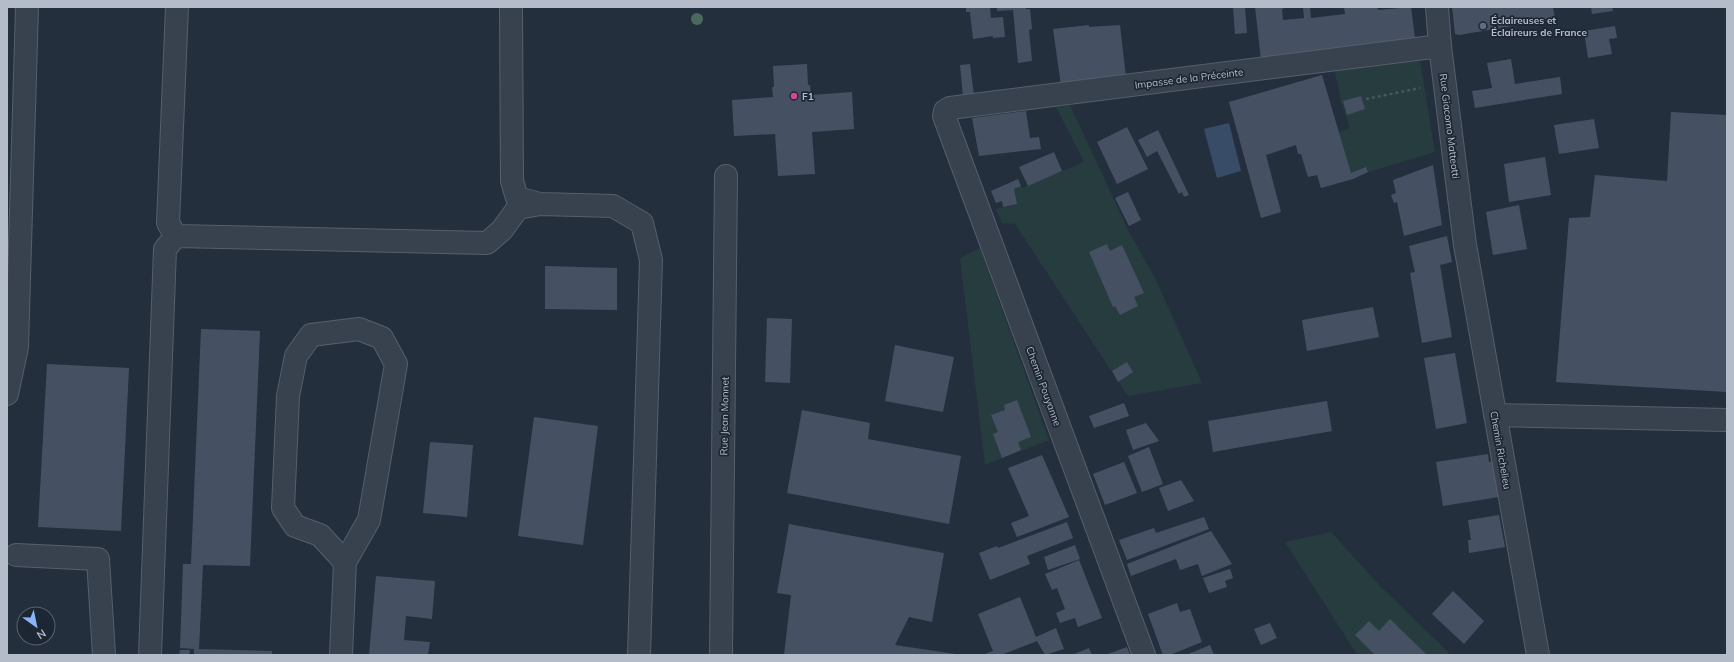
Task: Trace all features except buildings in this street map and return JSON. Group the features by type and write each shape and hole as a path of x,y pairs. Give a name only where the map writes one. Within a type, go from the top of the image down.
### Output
{"street":[{"path":"7,394 17,347 28,7"},
{"path":"176,236 168,223 177,7"},
{"path":"511,7 512,181 517,198 540,204"},
{"name":"Rue Giacomo Matteotti","path":"1437,7 1440,46 1465,245"},
{"name":"Impasse de la Préceinte","path":"944,116 945,111 950,108 1440,46"},
{"name":"Chemin Pouyanne","path":"944,116 1144,655"},
{"name":"Rue Jean Monnet","path":"721,655 726,176"},
{"path":"176,236 487,243 502,230 518,208 540,204 613,206 642,222 651,260 639,655"},
{"path":"150,655 165,249 176,236"},
{"name":"Chemin Richelieu","path":"1465,245 1538,655"},
{"path":"341,655 344,562 369,520 396,364 382,338 359,329 311,336 296,356 288,396 283,508 295,526 320,535 344,562"},
{"path":"1495,415 1727,420"},
{"path":"16,555 98,559 104,655"}],"path":[{"path":"1366,99 1425,87"}],"green space":[{"path":"1420,60 1435,152 1368,172 1352,179 1339,132 1350,128 1341,102 1335,71"},
{"path":"1070,105 1128,230 1156,280 1202,383 1128,396 1015,224 1002,223 996,209 1017,204 1014,189 1021,186 1022,188 1084,162 1056,107"},
{"path":"980,248 1049,440 985,465 960,258"},
{"path":"1331,532 1380,586 1451,655 1359,655 1354,650 1285,542"}],"water":[{"path":"1229,123 1241,171 1217,178 1204,129"}],"place":[{"name":"Éclaireuses et Éclaireurs de France","path":"1483,26"},
{"name":"F1","path":"794,96"}]}
